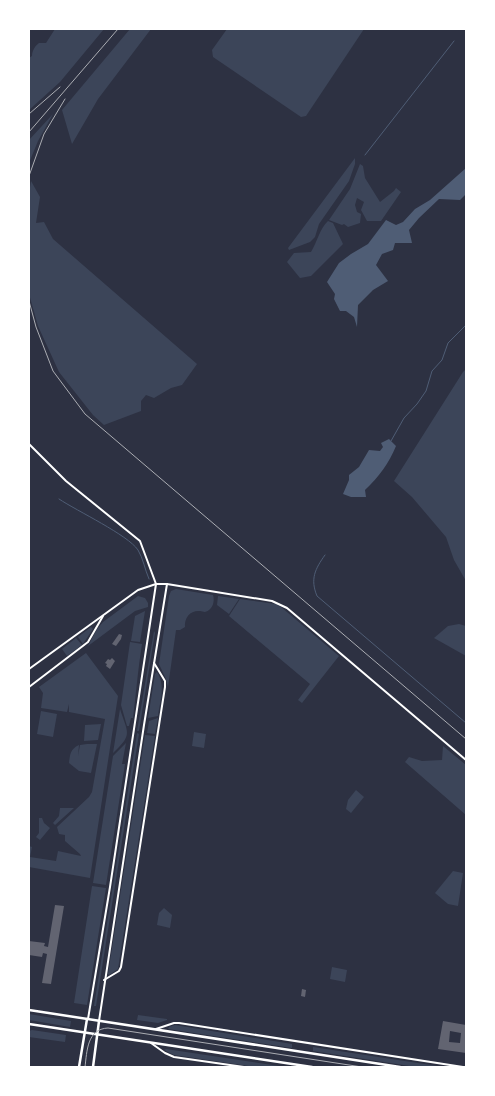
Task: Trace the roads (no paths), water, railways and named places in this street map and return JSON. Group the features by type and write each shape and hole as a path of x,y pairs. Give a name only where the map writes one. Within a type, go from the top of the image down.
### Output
{"main road":[{"path":"29,1010 400,1067"},
{"path":"79,1067 87,1019"},
{"path":"93,1067 99,1021"},
{"path":"30,1025 312,1067"}],"street":[{"path":"29,444 66,481 140,542 156,584 87,1019"},
{"path":"29,669 138,590 156,584 167,584 280,604 466,760"},
{"path":"99,1021 167,584"},
{"path":"29,687 88,642 105,614"},
{"path":"91,623 95,628"},
{"path":"104,980 119,971 121,967 135,879 165,687 164,681 154,663"},
{"path":"153,1030 179,1023 463,1067"},
{"path":"151,1043 174,1057 244,1067"}],"waterway":[{"path":"365,155 454,41"},
{"path":"391,441 404,418 426,391 432,371 442,360 448,343 466,325"},
{"path":"59,499 113,530 132,544 140,553 149,579"},
{"path":"325,555 314,579 317,596 466,723"}],"tram line":[{"path":"85,1067 89,1042 96,1032 108,1028 362,1067"}],"railway":[{"path":"29,132 118,29"},
{"path":"29,114 60,87"},
{"path":"29,176 44,134 65,99"},
{"path":"29,301 36,327 53,371 85,414 466,739"}]}
